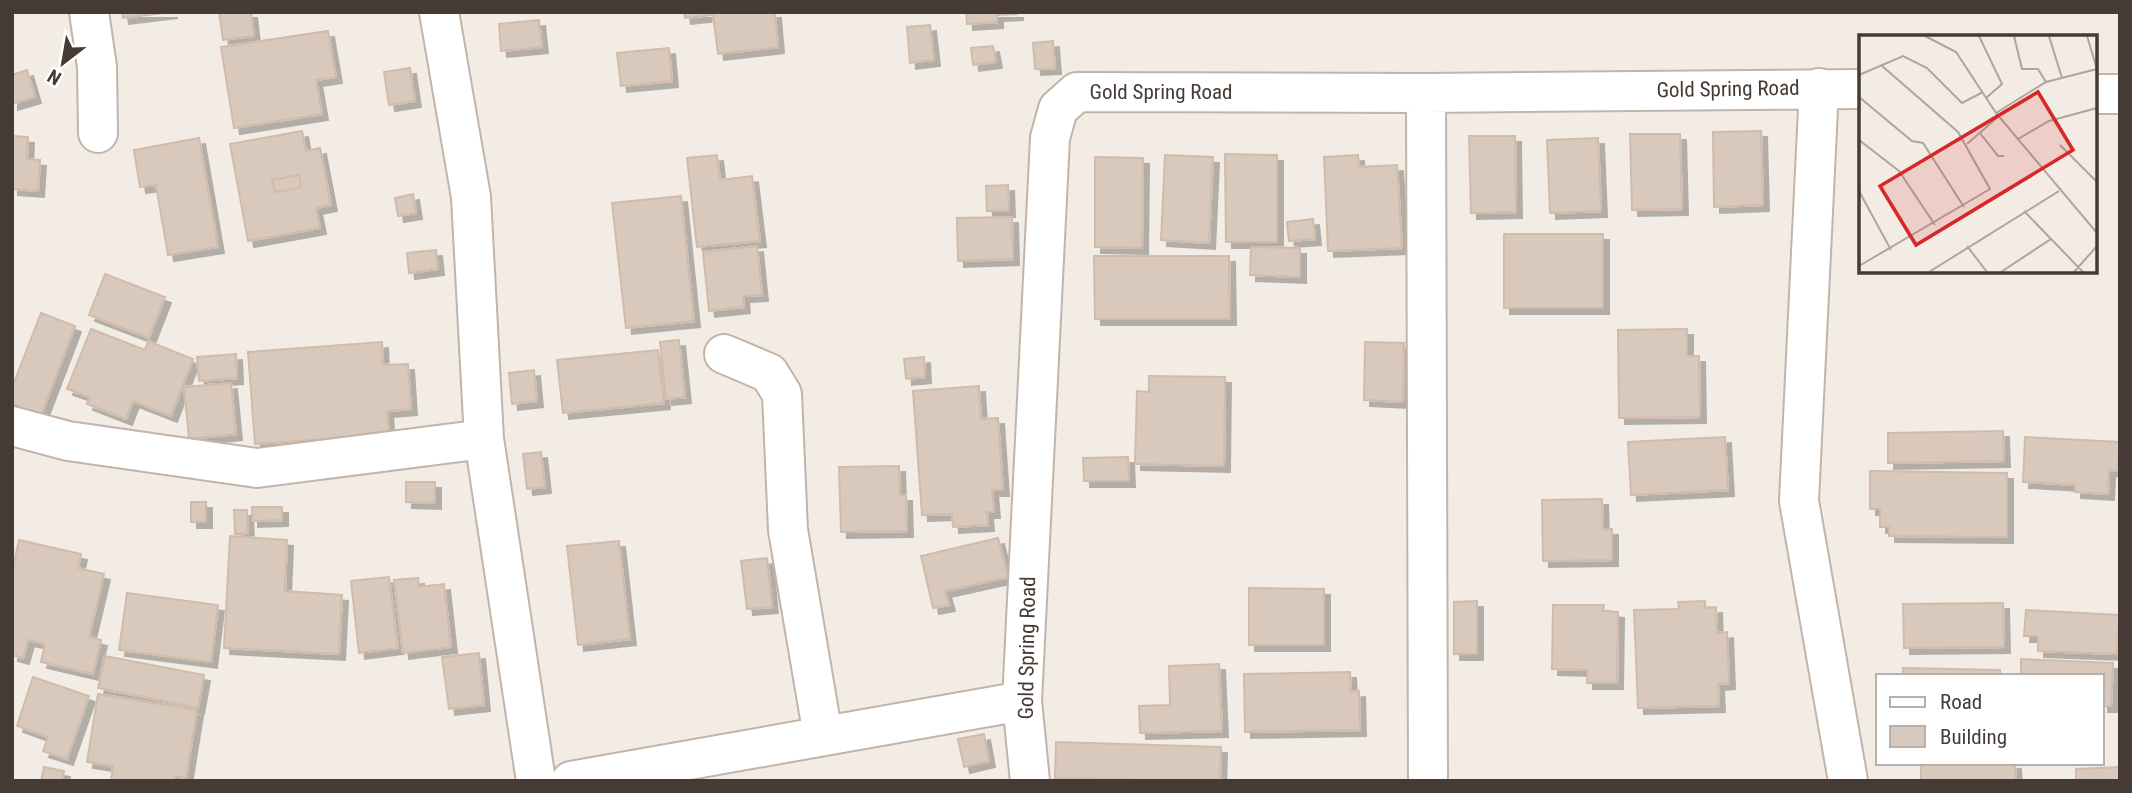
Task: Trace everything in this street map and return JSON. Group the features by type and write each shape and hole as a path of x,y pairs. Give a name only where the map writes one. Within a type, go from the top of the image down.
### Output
{"street":[{"path":"89,12 97,67 98,133"},
{"path":"439,12 471,197 484,439 537,781"},
{"path":"1819,88 1798,502 1847,781"},
{"name":"Gold Spring Road","path":"1030,781 1022,701 1051,138 1058,109 1077,92 1426,93 1859,89"},
{"path":"1426,93 1428,781"},
{"path":"2097,94 2120,94"},
{"path":"724,354 769,373 782,394 788,530 823,736"},
{"path":"12,426 68,441 257,468 484,439"},
{"path":"571,781 1022,701"}],"building":[{"path":"122,12 172,12 123,18"},
{"path":"219,12 251,12 254,36 223,40"},
{"path":"684,12 775,12 778,47 718,54 713,15 685,18"},
{"path":"966,12 1017,14 997,15 997,22 967,24"},
{"path":"539,20 542,47 501,51 499,24"},
{"path":"930,25 934,60 910,63 907,27"},
{"path":"328,31 336,77 316,80 322,114 234,128 221,47"},
{"path":"1053,41 1055,68 1035,69 1033,43"},
{"path":"993,46 996,62 973,65 971,48"},
{"path":"669,48 672,81 621,86 617,53"},
{"path":"410,68 415,101 389,105 384,72"},
{"path":"27,70 35,97 12,104 12,75"},
{"path":"302,131 306,151 320,148 331,205 316,208 320,228 248,241 230,144","holes":["299,175 301,188 275,192 272,180"]},
{"path":"1761,131 1763,205 1714,207 1713,132"},
{"path":"1630,134 1680,134 1682,209 1632,210"},
{"path":"12,136 28,137 27,159 40,160 38,191 12,189"},
{"path":"1469,136 1515,136 1516,212 1471,213"},
{"path":"199,138 218,247 168,255 156,185 140,187 134,150"},
{"path":"1598,138 1601,211 1550,213 1547,140"},
{"path":"1225,154 1277,155 1277,242 1226,242"},
{"path":"717,155 720,180 752,176 760,241 697,247 687,158"},
{"path":"1165,155 1213,157 1209,243 1161,240"},
{"path":"1358,155 1359,167 1397,165 1402,248 1328,251 1324,157"},
{"path":"1095,157 1143,158 1142,248 1095,247"},
{"path":"299,175 301,188 275,192 272,180"},
{"path":"1008,185 1009,211 987,211 986,186"},
{"path":"413,194 416,213 398,216 395,198"},
{"path":"681,196 694,321 626,328 612,203"},
{"path":"1012,217 1013,259 958,261 957,218"},
{"path":"1313,219 1315,239 1289,241 1287,222"},
{"path":"1504,234 1603,234 1603,308 1504,308"},
{"path":"757,246 762,295 743,296 744,307 709,311 703,252"},
{"path":"1251,247 1300,248 1300,277 1250,275"},
{"path":"436,250 438,269 409,273 407,253"},
{"path":"1094,256 1229,256 1230,319 1095,319"},
{"path":"105,274 165,297 149,338 89,315"},
{"path":"41,313 75,326 41,415 12,404 12,388"},
{"path":"91,329 145,350 148,341 193,359 171,416 133,401 126,419 87,404 90,397 67,389"},
{"path":"1687,329 1687,356 1699,356 1700,417 1619,418 1618,330"},
{"path":"679,340 685,397 666,399 660,342"},
{"path":"382,342 383,365 408,364 411,409 387,411 389,435 255,444 248,352"},
{"path":"1365,342 1404,343 1403,402 1364,400"},
{"path":"658,350 664,403 563,413 557,360"},
{"path":"236,354 237,378 199,381 197,357"},
{"path":"924,357 925,377 906,379 904,359"},
{"path":"534,370 537,401 512,404 509,373"},
{"path":"1149,376 1225,377 1224,466 1135,464 1137,391 1149,392"},
{"path":"231,383 236,434 189,439 184,387"},
{"path":"979,386 981,419 998,418 1003,490 992,490 994,512 987,512 988,525 953,527 952,514 922,515 913,391"},
{"path":"2003,431 2004,461 1888,463 1888,433"},
{"path":"1725,437 1728,490 1631,495 1628,442"},
{"path":"2025,437 2119,442 2118,471 2109,470 2108,494 2075,492 2075,485 2023,482"},
{"path":"541,452 545,487 527,489 523,454"},
{"path":"1128,457 1129,481 1084,481 1083,458"},
{"path":"899,466 900,495 906,495 907,531 841,532 839,467"},
{"path":"1870,471 2007,473 2007,537 1889,536 1889,527 1880,527 1880,509 1870,509"},
{"path":"406,482 435,482 435,503 406,502"},
{"path":"1602,499 1603,529 1612,529 1612,560 1543,561 1542,500"},
{"path":"191,502 206,502 206,522 191,522"},
{"path":"252,507 282,507 282,520 252,521"},
{"path":"234,510 247,510 248,534 235,534"},
{"path":"230,536 287,540 285,591 342,595 339,654 224,648"},
{"path":"998,538 1008,577 945,591 949,605 933,608 921,556"},
{"path":"19,540 81,554 78,568 104,574 89,637 101,640 93,674 41,662 45,644 28,640 23,658 12,655 12,571"},
{"path":"619,541 630,639 578,645 567,546"},
{"path":"767,558 772,607 747,609 741,561"},
{"path":"389,577 398,648 359,653 351,581"},
{"path":"418,578 419,587 444,584 451,647 403,653 394,580"},
{"path":"1249,588 1324,589 1324,645 1249,645"},
{"path":"127,593 218,605 211,662 119,650"},
{"path":"1477,601 1477,654 1454,654 1454,602"},
{"path":"1705,601 1705,608 1716,607 1717,633 1727,632 1729,683 1718,684 1719,706 1638,708 1634,610 1679,609 1678,602"},
{"path":"2003,603 2004,647 1904,648 1903,604"},
{"path":"1553,605 1604,605 1603,611 1618,612 1617,683 1587,683 1587,670 1552,669"},
{"path":"2026,610 2119,615 2117,654 2038,651 2038,636 2024,636"},
{"path":"479,653 484,705 449,709 442,657"},
{"path":"105,656 204,675 198,708 98,688"},
{"path":"2021,659 2113,663 2111,706 2104,706 2104,674 2021,674"},
{"path":"1219,664 1222,731 1140,733 1139,706 1170,705 1169,666"},
{"path":"1903,668 2000,670 2000,674 1903,674"},
{"path":"1350,672 1351,692 1359,691 1360,730 1245,732 1244,674"},
{"path":"33,677 89,696 67,759 43,751 48,737 17,726"},
{"path":"98,694 197,710 186,778 174,776 174,781 111,781 113,766 87,762"},
{"path":"984,734 989,761 964,767 958,739"},
{"path":"1056,742 1221,747 1220,781 1055,778"},
{"path":"1921,765 2015,765 2016,781 1921,781"},
{"path":"44,767 64,771 62,781 41,781"},
{"path":"2120,767 2120,781 2055,781 2076,780 2076,769"}]}
